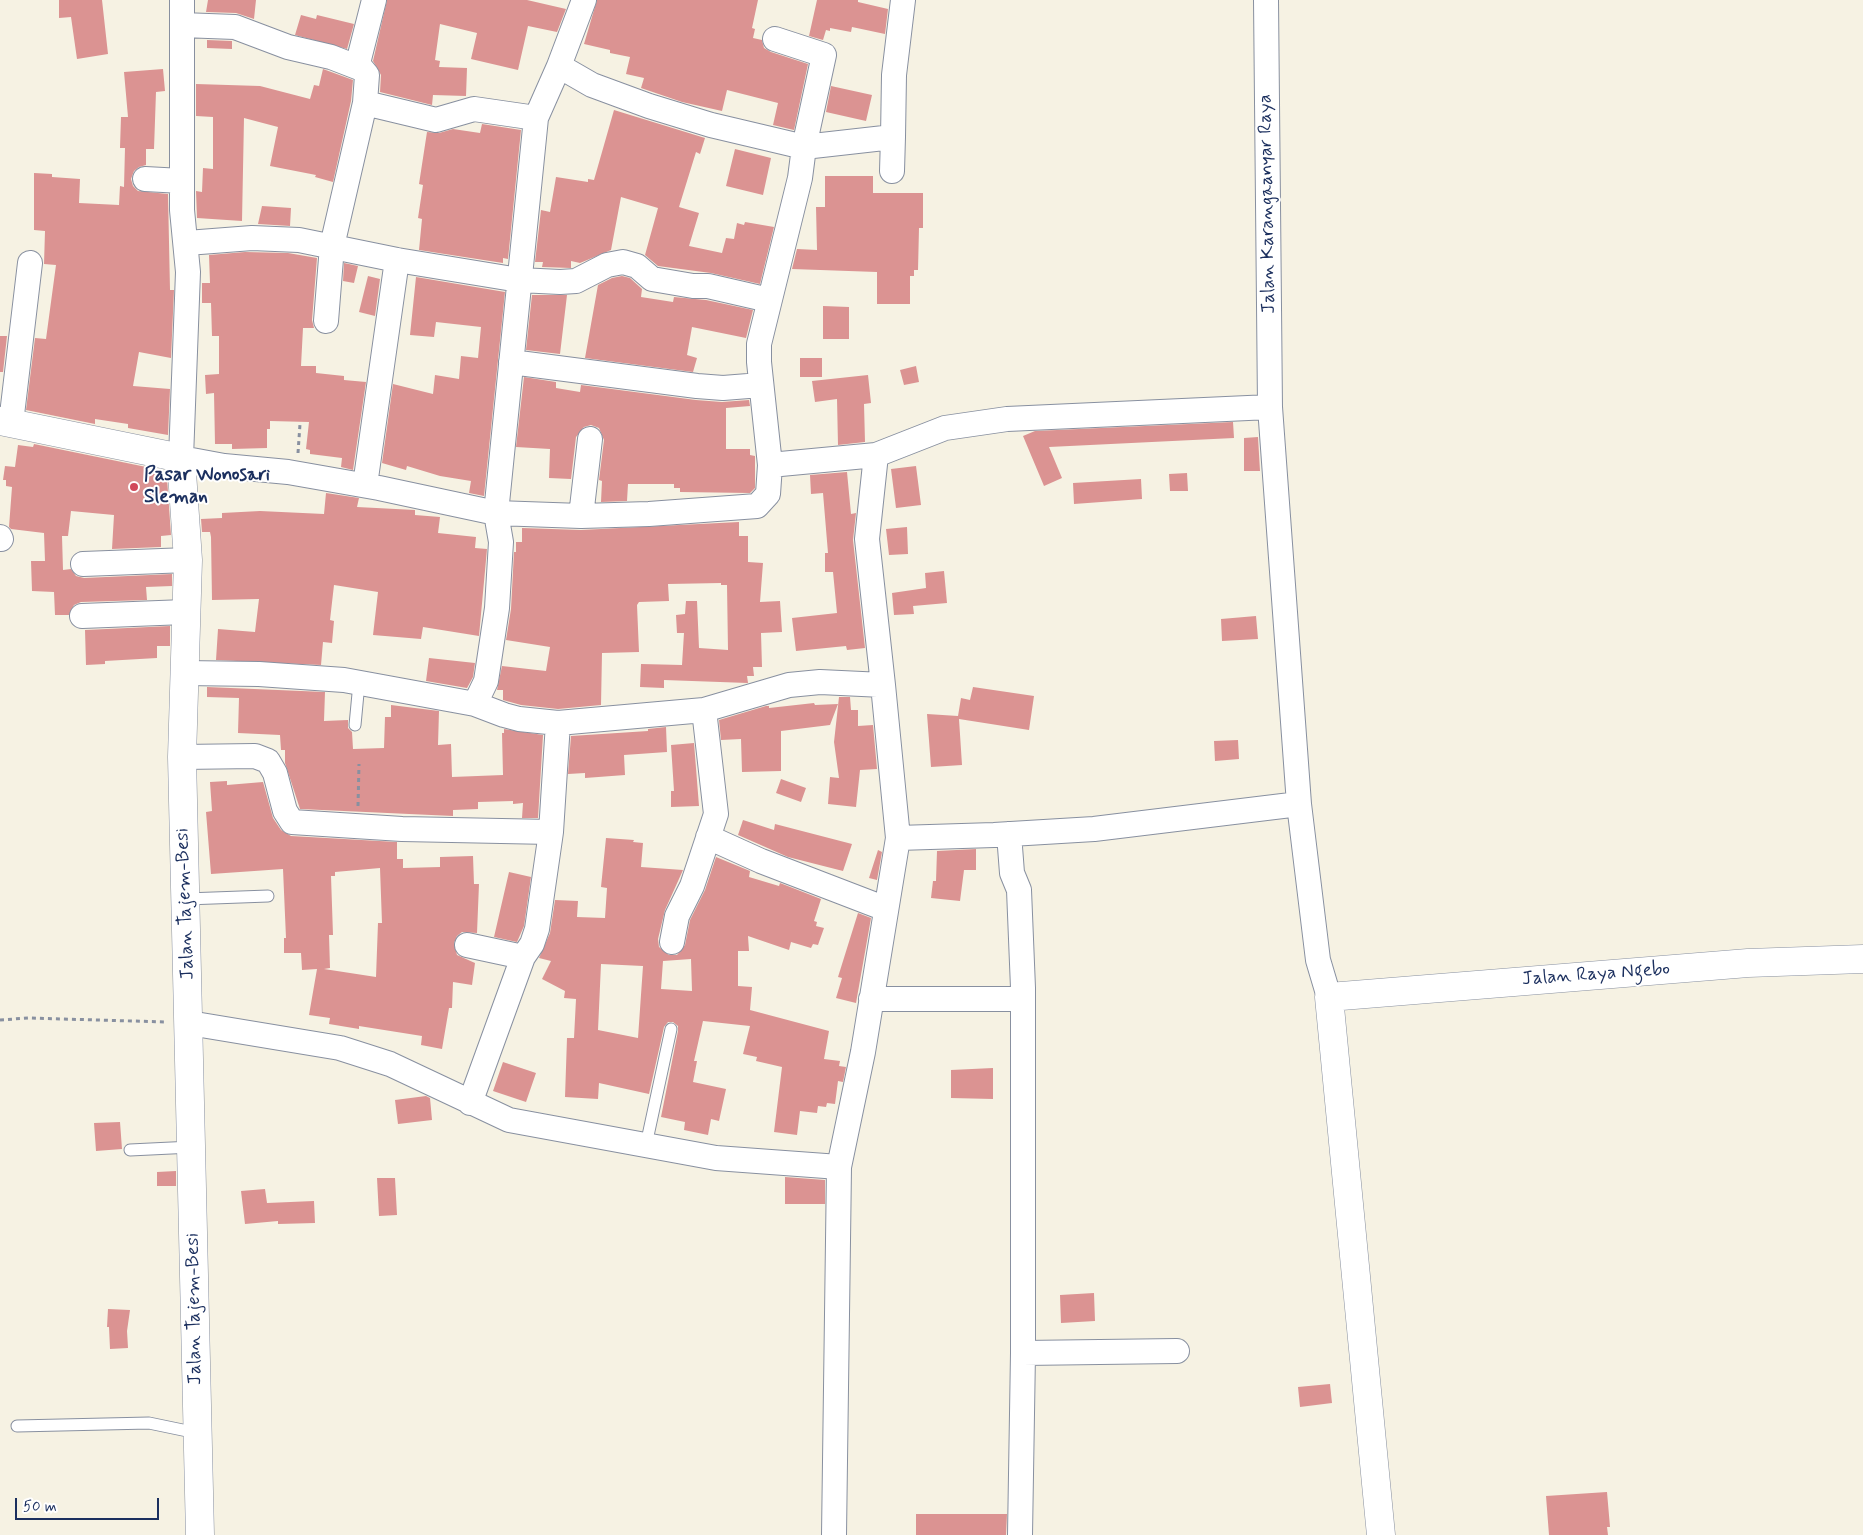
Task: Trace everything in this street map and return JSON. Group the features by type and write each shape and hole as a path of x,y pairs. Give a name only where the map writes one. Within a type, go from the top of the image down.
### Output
{"street":[{"path":"180,458 188,272 187,243 182,210 182,0"},
{"path":"357,67 374,0"},
{"path":"475,704 486,681 497,608 501,542 496,513 536,118 559,66 584,0"},
{"path":"892,171 894,75 903,0"},
{"name":"Jalan Karangaanyar Raya","path":"1266,0 1270,407 1299,804 1318,960 1330,997"},
{"path":"182,25 235,27 288,47 331,57 357,67 366,75 365,103 332,246 326,321"},
{"path":"30,263 5,422 180,458 224,466 297,474 496,513 581,516 678,513 757,506 768,494 770,464 759,344 800,178 804,147 824,55 775,39"},
{"path":"559,66 592,85 649,106 711,125 804,147 893,137"},
{"path":"365,103 436,120 474,109 536,118"},
{"path":"145,179 182,181"},
{"path":"187,243 252,238 299,240 397,260 519,280 570,282 607,265 623,262 637,266 652,279 693,286 708,286 769,300"},
{"path":"365,486 397,260"},
{"path":"511,362 697,386 723,388 762,385"},
{"path":"770,464 876,455 945,428 1007,418 1270,407"},
{"path":"581,516 590,439"},
{"path":"834,1535 839,1168 871,999 898,838 867,538 876,455"},
{"name":"Jalan Tajem-Besi","path":"180,458 188,560 182,757 200,1535"},
{"path":"84,564 188,560"},
{"path":"82,616 185,612"},
{"path":"184,673 259,674 360,683 475,704 519,719 558,723 704,710 790,685 820,682 883,685"},
{"path":"672,942 678,916 692,886 717,807 704,710"},
{"path":"470,1103 523,957 532,944 537,929 550,832 558,723"},
{"path":"182,757 255,756 268,761 275,773 285,811 292,822 550,832"},
{"path":"898,838 1094,829 1299,804"},
{"path":"1009,834 1012,873 1019,890 1023,988 1023,1353 1020,1535"},
{"path":"708,837 761,862 886,909"},
{"path":"467,945 523,957"},
{"name":"Jalan Raya Ngebo","path":"1330,997 1728,965 1863,959"},
{"path":"1330,997 1381,1535"},
{"path":"871,999 1012,999"},
{"path":"189,1023 340,1048 390,1064 509,1120 716,1158 839,1168"},
{"path":"1023,1353 1177,1351"}],"lane":[{"path":"355,725 360,683"},
{"path":"186,899 268,896"},
{"path":"646,1145 671,1029"},
{"path":"130,1150 192,1147"},
{"path":"17,1426 149,1423 197,1433"}],"path":[{"path":"297,474 300,424"},
{"path":"358,826 359,764"},
{"path":"0,1020 28,1018 189,1023"}],"building":[{"path":"59,0 102,0 108,54 77,59 71,17 59,18"},
{"path":"208,0 256,0 254,19 236,13 206,12"},
{"path":"387,0 527,0 566,9 557,32 528,26 518,70 471,59 477,33 440,24 435,60 440,61 439,67 467,68 466,96 433,95 432,105 380,92 381,75 373,61"},
{"path":"597,0 758,0 752,28 755,29 753,38 762,40 764,48 771,52 808,64 794,130 773,125 778,103 727,90 722,111 682,102 641,88 644,78 626,74 630,57 610,53 610,50 584,44"},
{"path":"817,0 858,0 858,2 888,9 885,34 852,27 851,32 830,28 830,31 826,30 823,40 809,36"},
{"path":"301,15 316,19 317,15 354,24 347,49 295,35"},
{"path":"207,40 232,41 232,49 207,48"},
{"path":"163,69 165,91 156,92 154,149 146,149 146,165 134,171 131,179 133,186 138,191 168,194 170,290 174,290 171,358 139,352 133,386 170,389 168,435 128,428 128,424 95,419 95,424 26,410 35,338 46,339 56,265 44,264 45,231 34,230 34,173 52,174 52,177 80,179 79,203 119,205 120,186 124,187 125,148 120,148 121,117 128,117 124,72"},
{"path":"323,69 353,80 351,101 333,182 315,177 316,175 270,166 278,127 244,118 242,221 197,218 196,191 202,192 203,168 213,169 213,117 196,116 196,84 260,86 310,99 314,85 319,86"},
{"path":"831,86 872,95 866,121 826,112"},
{"path":"614,110 705,138 700,154 696,152 679,207 699,213 689,246 722,253 726,238 734,239 737,223 744,225 745,222 774,227 760,284 711,273 658,266 645,255 658,208 621,197 611,250 580,263 571,261 571,268 542,267 543,262 535,262 541,210 550,212 556,177 588,182 588,179 594,180"},
{"path":"482,124 521,130 508,259 503,258 503,263 419,250 422,219 418,218 423,185 419,184 427,132 439,133 453,129 480,133"},
{"path":"735,149 771,158 763,195 726,186"},
{"path":"825,176 873,176 873,193 923,193 923,228 919,228 918,270 914,270 914,276 910,276 910,304 877,304 877,272 792,269 797,249 817,250 816,207 825,207"},
{"path":"262,206 291,208 290,226 258,224"},
{"path":"245,252 288,253 317,258 312,320 314,328 303,328 301,366 316,366 316,373 344,376 344,380 366,382 353,470 341,467 342,458 310,454 310,450 306,449 309,422 270,421 270,429 267,429 267,448 232,449 232,444 215,444 214,393 206,394 205,375 219,374 219,336 212,336 211,303 202,303 202,283 210,283 209,255"},
{"path":"344,263 358,266 354,283 343,281"},
{"path":"368,276 380,279 375,316 359,312"},
{"path":"622,276 630,278 642,289 641,297 673,302 674,297 706,300 753,310 746,338 692,327 687,355 697,358 693,372 585,358 598,285 612,278"},
{"path":"416,277 505,292 484,496 469,493 471,481 440,476 407,466 406,470 382,463 393,384 433,394 435,375 459,379 461,356 478,358 481,327 436,322 434,337 410,335"},
{"path":"532,295 567,295 560,354 526,350"},
{"path":"823,306 849,307 849,339 823,339"},
{"path":"0,336 7,336 3,372 0,372"},
{"path":"800,358 822,358 822,377 800,377"},
{"path":"916,366 919,382 904,385 900,370"},
{"path":"868,375 871,403 864,404 865,442 838,445 837,399 815,402 812,381"},
{"path":"524,377 556,382 556,388 580,392 581,385 696,400 722,402 749,400 750,406 726,408 726,449 750,449 750,455 755,456 755,488 750,493 680,492 680,488 674,488 674,484 628,484 627,501 601,502 602,481 599,480 604,440 599,428 591,425 584,427 576,437 571,479 549,478 550,449 516,447"},
{"path":"1233,422 1234,438 1049,447 1062,478 1044,486 1023,436 1035,431"},
{"path":"1258,437 1260,471 1244,471 1244,438"},
{"path":"34,444 156,469 154,479 167,478 171,535 161,536 161,547 112,549 114,515 71,511 68,536 62,536 63,570 71,569 76,576 84,578 172,574 172,586 146,587 147,600 81,602 74,605 69,615 55,615 54,592 32,591 31,561 45,561 44,533 11,529 9,527 12,487 6,486 6,480 3,480 5,466 15,467 18,445 33,447"},
{"path":"916,466 921,505 896,508 891,469"},
{"path":"847,472 851,514 856,513 853,540 865,648 847,650 846,646 796,651 792,618 837,613 833,572 825,572 825,553 828,553 823,493 811,494 810,475"},
{"path":"1187,473 1188,491 1170,491 1169,474"},
{"path":"1141,479 1142,499 1074,504 1073,483"},
{"path":"326,493 359,498 357,507 415,510 415,515 440,517 438,533 476,537 475,548 487,549 479,636 423,627 421,639 373,635 378,592 334,585 330,620 334,621 332,643 323,642 321,665 216,660 218,629 255,632 259,599 212,600 211,537 210,532 202,532 201,519 222,518 222,513 260,511 324,514"},
{"path":"739,522 739,536 748,536 748,562 763,563 760,602 780,601 782,632 761,633 762,667 753,667 754,676 747,676 748,683 664,680 664,688 640,687 641,664 682,665 684,633 677,633 676,615 685,614 686,601 697,601 699,648 728,650 727,585 721,585 721,583 668,584 669,601 639,602 637,605 639,652 602,653 601,705 558,709 521,705 503,700 503,690 497,690 502,666 546,671 550,647 506,640 511,609 514,552 516,552 516,542 522,542 522,528 581,530"},
{"path":"907,527 908,554 889,555 886,529"},
{"path":"944,571 947,603 913,606 914,614 894,615 892,593 926,588 925,573"},
{"path":"1256,616 1258,639 1222,641 1221,619"},
{"path":"170,626 170,646 157,646 157,658 105,661 105,664 86,665 85,630"},
{"path":"429,658 475,663 473,677 467,688 426,681"},
{"path":"207,687 325,692 324,721 348,720 348,728 352,732 353,749 384,748 385,717 391,717 391,705 439,711 438,745 451,744 452,777 503,775 502,733 504,733 504,729 543,735 538,818 522,818 523,803 513,804 513,801 478,802 478,809 453,810 453,816 300,809 285,763 285,750 281,750 280,735 238,733 239,698 207,697"},
{"path":"973,687 1034,696 1029,730 959,719 962,765 931,767 927,714 958,716 961,698 970,700"},
{"path":"839,697 850,697 851,710 858,710 858,726 873,725 877,769 860,770 856,807 828,804 830,777 839,778 834,742"},
{"path":"814,703 815,705 838,704 830,725 781,731 781,771 742,772 741,739 721,740 719,720 766,706 769,706 769,708"},
{"path":"666,727 667,752 624,755 625,775 585,778 585,773 568,774 571,736 648,731 648,729"},
{"path":"1238,740 1239,759 1215,761 1214,741"},
{"path":"694,743 699,806 671,807 671,791 674,791 671,745"},
{"path":"781,779 806,788 801,802 776,793"},
{"path":"227,781 227,785 263,782 273,818 281,830 291,836 397,842 397,859 403,859 403,868 440,867 440,857 473,856 474,884 479,884 477,933 462,932 457,936 454,943 457,955 475,963 472,985 453,982 452,1008 449,1008 442,1049 421,1045 422,1036 359,1026 359,1029 329,1024 330,1018 309,1015 317,969 302,970 301,953 284,953 284,938 286,938 283,869 211,874 206,812 212,811 210,782","holes":["380,868 382,923 378,923 376,977 324,969 330,968 329,935 333,935 331,876 335,876 335,872"]},
{"path":"743,820 774,830 775,824 852,844 843,871 788,857 738,835"},
{"path":"606,838 634,840 633,842 643,843 641,867 683,870 665,910 658,939 659,947 669,955 677,955 685,945 690,920 705,890 716,857 750,871 749,877 779,886 780,883 821,899 814,921 817,922 816,926 824,928 818,945 813,944 811,948 791,942 789,950 748,936 749,951 738,951 738,986 752,987 750,1010 829,1031 824,1059 840,1061 839,1066 846,1067 843,1082 838,1081 835,1104 827,1103 826,1107 818,1106 817,1113 800,1111 797,1135 774,1132 782,1067 756,1061 757,1057 743,1054 750,1026 703,1021 694,1061 697,1061 693,1082 726,1089 719,1121 711,1119 708,1135 684,1130 685,1122 661,1117 678,1031 678,1026 673,1022 668,1022 664,1027 649,1094 599,1083 598,1099 565,1097 567,1038 574,1038 576,999 564,998 565,991 542,979 551,961 539,958 550,933 555,900 578,901 577,917 605,918 607,888 601,887","holes":["691,959 692,991 661,989 663,961","601,964 643,966 638,1038 598,1030"]},
{"path":"976,849 976,870 964,870 960,901 931,898 933,881 936,881 937,851"},
{"path":"878,850 882,852 877,880 869,878"},
{"path":"509,872 531,877 524,926 517,942 494,937"},
{"path":"858,913 871,918 856,1003 836,998 842,978 838,977"},
{"path":"503,1062 536,1073 526,1102 493,1091"},
{"path":"993,1068 993,1099 951,1098 951,1070"},
{"path":"426,1096 430,1098 432,1120 398,1124 395,1100"},
{"path":"120,1122 122,1149 96,1151 94,1123"},
{"path":"176,1171 176,1186 157,1186 157,1172"},
{"path":"785,1177 825,1180 825,1204 785,1204"},
{"path":"377,1178 395,1178 397,1215 379,1216"},
{"path":"265,1189 267,1203 314,1201 315,1223 278,1224 278,1221 245,1224 241,1191"},
{"path":"1094,1293 1095,1321 1061,1323 1060,1295"},
{"path":"108,1309 130,1310 127,1331 128,1348 110,1349 109,1327 107,1327"},
{"path":"1330,1384 1332,1403 1300,1407 1298,1387"},
{"path":"1607,1492 1610,1527 1607,1527 1608,1535 1549,1535 1546,1496"},
{"path":"916,1514 1007,1514 1006,1535 916,1535"}],"place":[{"name":"Pasar Wonosari Sleman","path":"134,487"}]}
